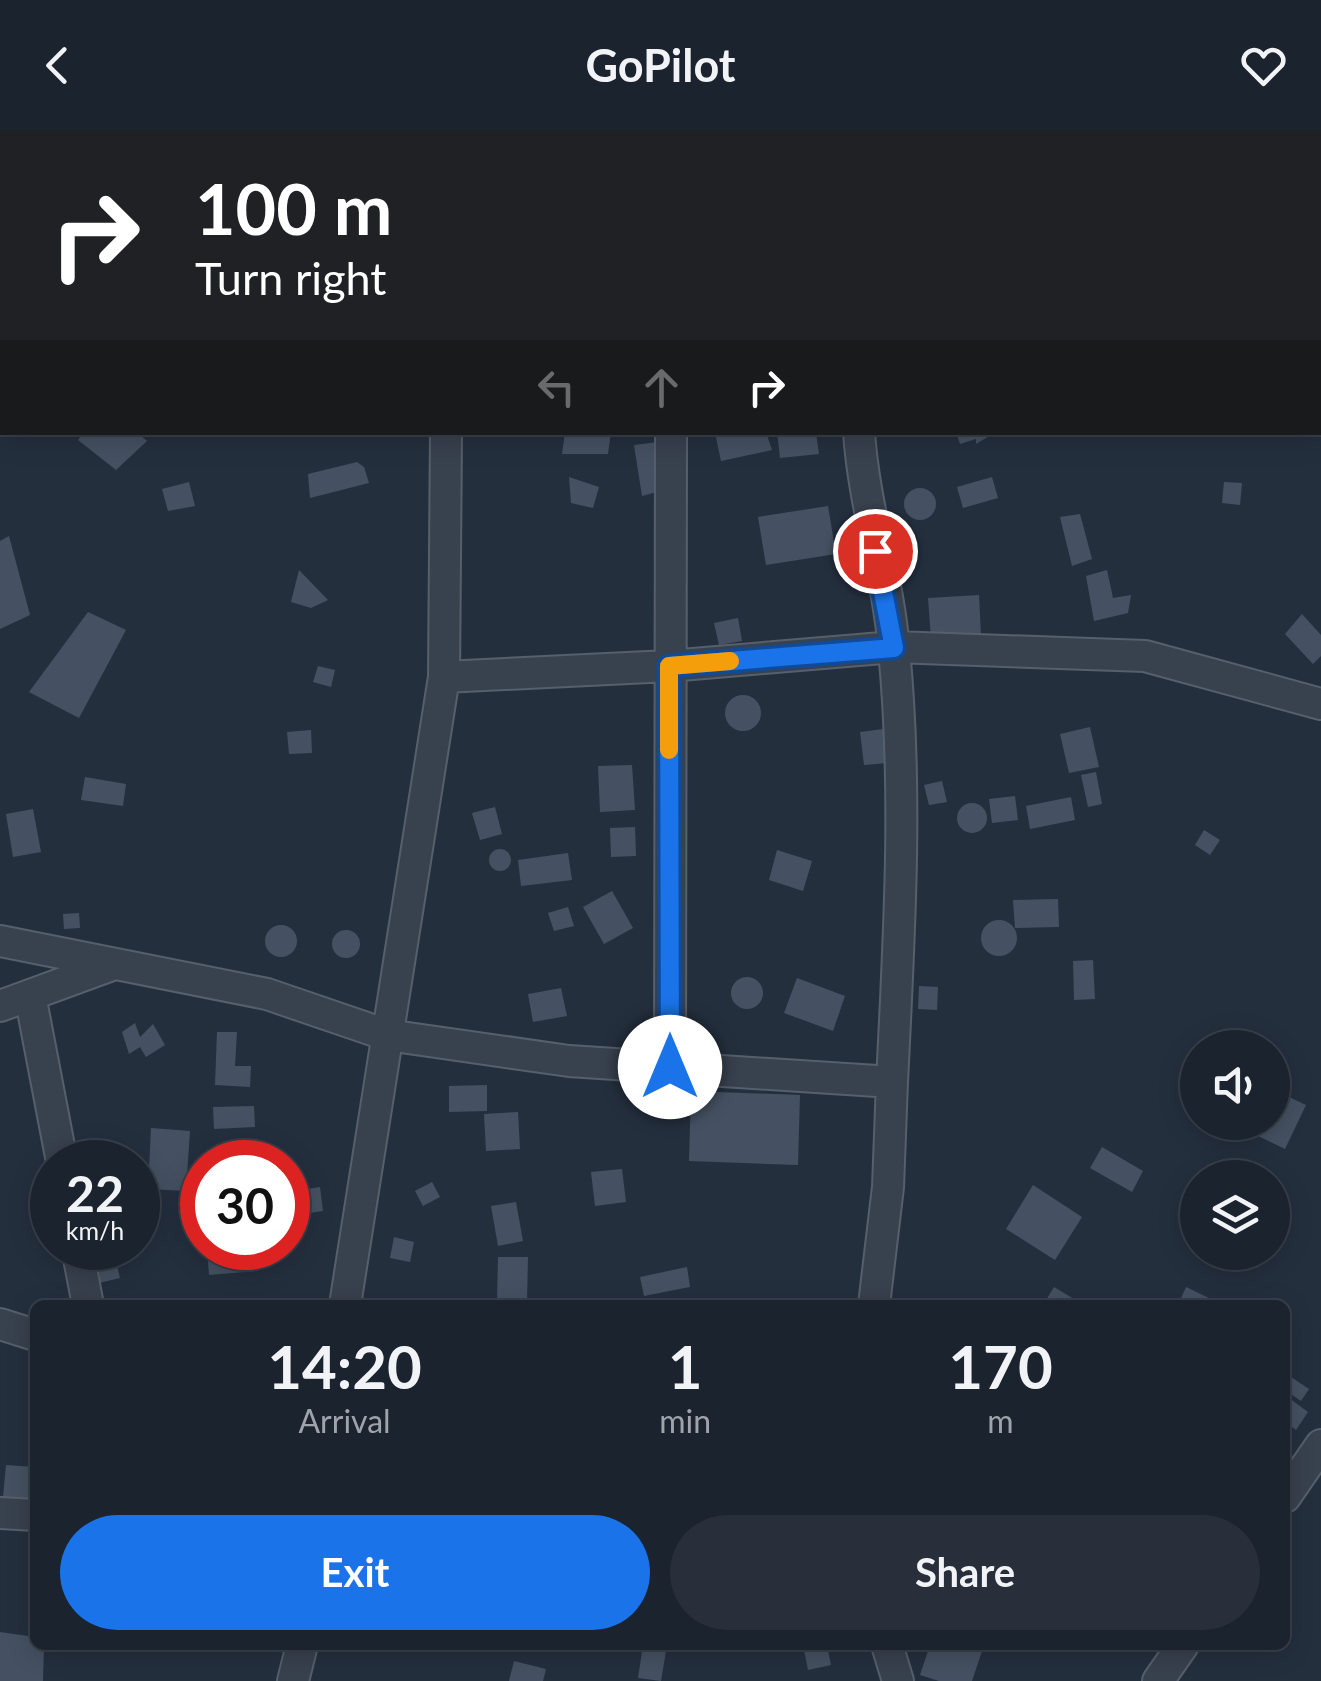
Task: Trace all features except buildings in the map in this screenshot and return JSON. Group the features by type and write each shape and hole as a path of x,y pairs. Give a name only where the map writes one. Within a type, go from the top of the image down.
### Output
{"street":[{"path":"346,1300 444,677 446,435"},
{"path":"670,1067 671,435"},
{"path":"860,435 862,487 894,648 902,881 888,1188 875,1300"},
{"path":"444,677 669,666 894,648 1145,656 1321,704"},
{"path":"0,941 267,994 387,1035 569,1061 892,1082"},
{"path":"0,1006 112,965"},
{"path":"30,995 58,1140"},
{"path":"81,1270 87,1300"},
{"path":"0,1324 30,1333"},
{"path":"1290,1490 1321,1445"},
{"path":"0,1513 30,1515"},
{"path":"293,1681 301,1650"},
{"path":"889,1650 898,1681"},
{"path":"1158,1681 1179,1650"}],"slow traffic":[{"path":"669,750 669,666 730,661"}],"route":[{"path":"670,1067 669,666 894,648 875,551"}]}
